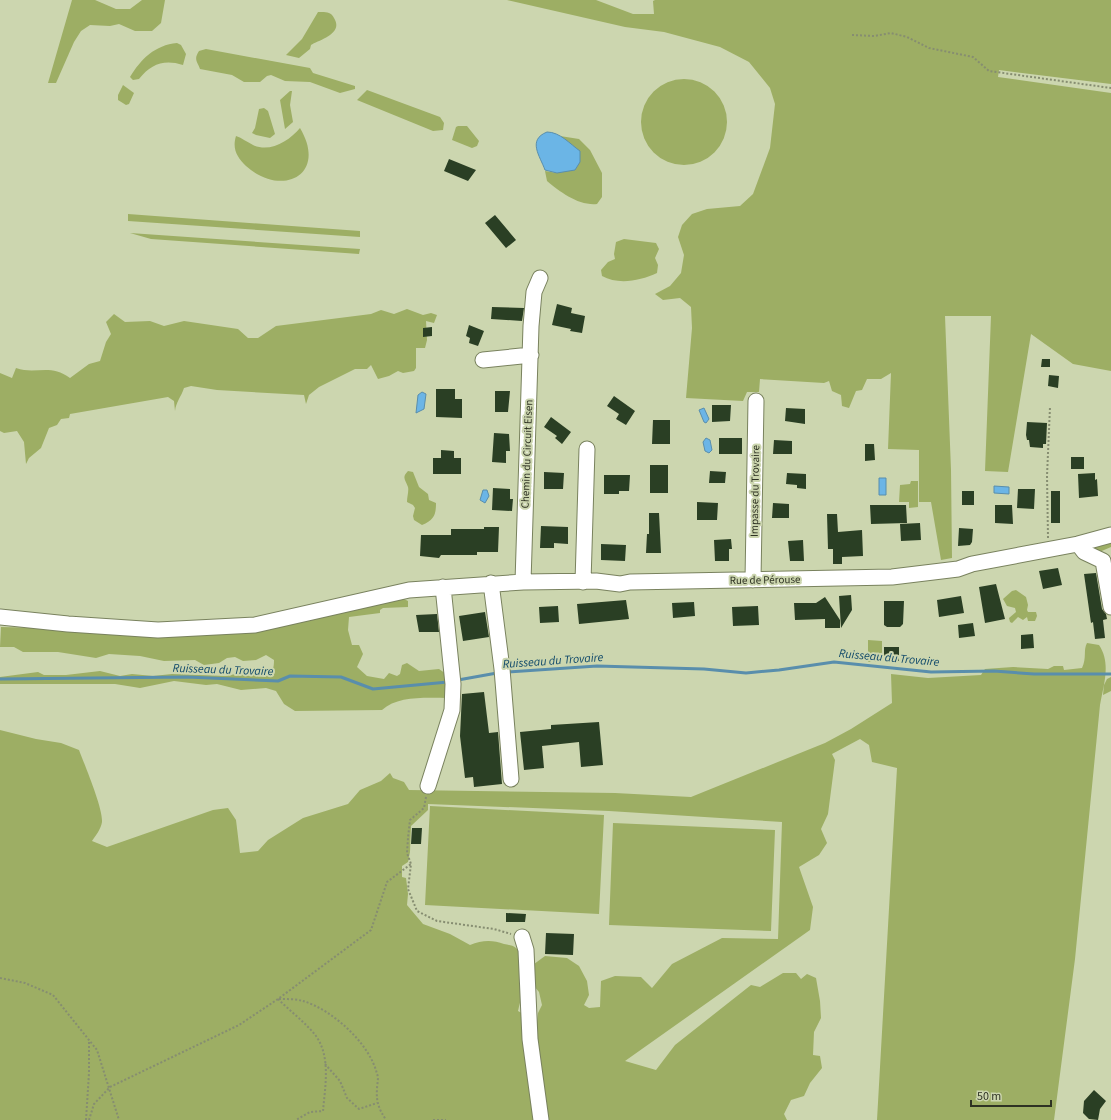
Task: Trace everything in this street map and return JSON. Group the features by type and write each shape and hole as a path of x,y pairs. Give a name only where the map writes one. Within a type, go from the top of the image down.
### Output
{"street":[{"name":"Chemin du Circuit Eisen","path":"523,582 524,498 531,326 534,292 540,278"},
{"path":"483,360 531,355"},
{"name":"Impasse du Trovaire","path":"753,580 756,401"},
{"path":"583,582 587,449"},
{"name":"Rue de Pérouse","path":"0,617 68,624 158,630 255,625 367,599 414,590 491,583 583,582 620,584 630,582 911,576 958,569 997,558 1003,559 1078,544 1111,535"},
{"path":"1078,544 1084,552 1103,561 1111,607"},
{"path":"491,583 502,672 511,779"},
{"path":"428,786 452,710 453,681 443,587"},
{"path":"522,937 526,950 530,1039 541,1120"}],"path":[{"path":"852,35 874,36 891,33 907,36 929,48 973,57 989,71 1111,88"},
{"path":"1049,549 1047,476 1050,407"},
{"path":"424,808 410,820 407,853 411,864 408,889 417,912 437,921 494,929 522,937"},
{"path":"87,1120 94,1104 110,1087 239,1025 278,1000 371,930 388,882 411,864"},
{"path":"0,978 25,983 53,995 97,1050 110,1087 119,1120"},
{"path":"278,1000 316,1036 324,1051 326,1077 323,1111 310,1112 296,1120"},
{"path":"278,1000 304,1001 333,1016 360,1041 371,1057 378,1075 377,1103 386,1120"},
{"path":"87,1120 89,1041"},
{"path":"325,1064 340,1081 347,1098 359,1109 377,1103"},
{"path":"433,1120 446,1120"}],"green space":[{"path":"72,0 95,0 116,9 130,9 142,0 165,0 161,23 152,31 135,31 119,24 110,26 90,25 81,31 74,42 56,83 48,83"},
{"path":"507,0 596,0 633,14 654,14 653,1 655,0 1111,0 1111,84 999,70 998,77 1111,93 1111,371 1073,364 1031,334 1008,472 985,471 991,316 945,316 951,470 952,558 941,560 931,502 919,502 919,450 888,449 891,373 881,379 867,379 862,390 856,391 849,408 842,406 841,395 832,391 829,381 824,383 760,379 759,392 747,392 743,401 686,398 692,328 691,307 680,298 663,300 655,294 670,286 681,273 684,255 678,237 682,225 692,214 707,209 740,206 753,194 770,148 775,104 770,88 749,62 720,47 664,32 625,27"},
{"path":"318,12 327,12 331,14 336,24 336,28 329,36 311,45 310,49 299,58 286,55 302,39"},
{"path":"177,43 181,45 186,54 183,65 176,63 158,64 153,66 139,79 133,80 130,77 139,64 149,54 169,44"},
{"path":"206,49 310,68 313,73 355,86 355,89 340,93 310,82 285,81 271,75 267,76 260,82 244,82 232,75 200,69 196,61 196,57 199,51"},
{"path":"684,79 700,82 708,86 720,98 724,106 727,122 724,138 720,146 708,158 700,162 684,165 668,162 660,158 648,146 644,138 641,122 644,106 648,98 660,86 668,82"},
{"path":"123,85 134,93 129,104 126,105 118,100 118,95"},
{"path":"367,90 440,117 444,123 443,130 433,131 357,100"},
{"path":"292,91 290,105 293,122 285,129 280,100"},
{"path":"264,108 268,111 275,134 270,138 252,133 255,128 259,109"},
{"path":"467,126 479,141 477,146 472,148 452,140 456,127"},
{"path":"300,128 307,144 308,158 305,169 297,177 286,180 274,180 260,175 246,166 236,152 236,136 253,145 266,148 285,141"},
{"path":"560,136 579,139 590,150 602,173 602,197 597,204 577,201 558,190 547,181 545,171 557,173 580,152"},
{"path":"128,214 360,231 360,237 128,221"},
{"path":"130,233 360,249 359,254 151,239"},
{"path":"624,239 656,243 659,249 655,258 658,265 657,273 629,281 608,279 602,276 601,270 608,262 615,259 614,254 616,242"},
{"path":"407,309 423,315 431,313 437,315 434,323 426,321 427,340 425,348 416,348 416,368 414,371 403,373 398,371 389,376 378,379 371,365 367,369 355,369 319,387 309,395 306,404 304,395 217,390 191,386 184,388 176,405 175,411 174,401 168,397 70,414 69,418 61,419 57,425 49,428 41,448 29,458 26,464 24,442 17,431 4,433 0,431 0,373 12,378 16,368 23,370 49,370 56,371 70,378 89,364 100,361 106,342 111,334 106,322 114,314 125,322 150,321 164,326 184,321 238,329 248,338 258,338 276,326 371,314 381,310 394,314"},
{"path":"408,471 413,472 419,487 428,494 429,500 436,503 434,517 422,525 414,520 413,516 415,508 407,502 408,489 404,477"},
{"path":"911,481 918,481 918,507 909,508 909,502 899,502 900,485 910,484"},
{"path":"1111,541 1111,547 1097,553 1090,546"},
{"path":"1016,590 1026,597 1028,612 1036,612 1037,616 1035,621 1028,621 1027,617 1023,620 1018,617 1012,623 1010,622 1009,618 1016,612 1015,608 1007,606 1003,599 1012,591"},
{"path":"402,598 408,601 408,607 383,608 380,610 380,613 349,617 348,630 352,645 359,645 363,654 357,667 367,676 384,679 389,673 397,676 400,674 402,665 407,663 419,671 439,669 449,676 450,698 414,698 396,702 382,710 295,711 284,704 276,691 266,688 241,690 217,684 206,685 174,681 140,688 115,684 0,684 0,677 38,672 44,675 66,675 100,671 120,676 132,674 153,676 172,674 226,676 240,673 250,676 257,674 267,676 273,670 274,665 274,660 266,655 256,660 243,661 235,657 227,658 219,663 204,665 195,660 164,661 140,656 109,654 96,658 58,652 23,652 14,647 0,647 1,627 81,629 339,612"},
{"path":"868,640 882,641 882,662 868,662"},
{"path":"1087,643 1099,645 1105,659 1106,674 1100,705 1075,959 1054,1120 877,1120 897,768 872,762 869,745 860,739 832,754 835,760 828,814 821,829 827,843 819,855 799,867 813,907 810,930 625,1061 656,1070 675,1045 751,985 760,987 783,973 796,973 801,979 807,974 816,978 820,1001 821,1018 814,1032 813,1055 820,1056 822,1068 810,1083 804,1096 791,1100 784,1114 787,1120 548,1120 536,1032 538,1013 542,1005 539,992 534,986 530,967 545,956 567,958 579,966 587,981 589,995 584,1005 589,1008 600,1007 601,981 615,976 641,977 652,988 672,964 722,938 778,939 782,822 609,811 428,804 428,810 411,826 408,862 402,866 402,877 406,878 408,894 407,905 423,924 450,934 470,945 483,941 496,942 513,946 520,954 523,961 524,978 518,1011 525,1015 536,1120 0,1120 0,730 36,739 61,743 79,750 102,816 101,827 92,841 107,847 213,810 228,808 236,820 240,853 258,851 268,840 303,818 348,804 360,790 381,781 390,773 393,778 404,782 409,790 615,793 691,797 825,743 851,729 892,703 891,674 928,678 981,675 985,669 1013,667 1048,669 1054,666 1063,666 1064,670 1082,668"},
{"path":"1111,677 1111,691 1103,695 1104,685 1107,679"},
{"path":"430,806 604,815 599,914 425,905"},
{"path":"613,823 775,830 771,931 609,925"}],"water":[{"path":"547,132 561,136 580,151 580,162 575,170 557,173 545,170 538,154 536,144 541,135"},
{"path":"422,392 426,394 424,409 416,413 418,395"},
{"path":"704,408 709,419 706,423 704,422 699,410"},
{"path":"706,438 710,440 712,450 709,453 705,451 703,442"},
{"path":"879,478 886,478 886,495 879,495"},
{"path":"994,486 1009,487 1009,494 994,493"},
{"path":"483,490 487,490 489,496 485,503 480,500"}],"building":[{"path":"449,159 476,170 468,181 444,171"},
{"path":"495,215 516,240 506,248 485,223"},
{"path":"557,304 572,308 571,313 585,316 582,333 552,325"},
{"path":"492,307 524,308 522,321 491,319"},
{"path":"469,325 484,331 478,346 469,343 470,338 466,336"},
{"path":"432,327 432,336 423,337 423,328"},
{"path":"1042,359 1050,359 1050,367 1041,367"},
{"path":"1049,375 1059,376 1058,388 1048,386"},
{"path":"436,389 455,389 455,399 462,399 462,418 436,417"},
{"path":"495,391 510,391 508,412 495,412"},
{"path":"614,396 635,411 626,425 616,419 619,414 607,406"},
{"path":"712,405 731,405 730,421 712,422"},
{"path":"786,408 805,409 805,424 785,421"},
{"path":"551,417 571,432 562,444 555,438 557,436 544,427"},
{"path":"653,420 670,420 670,444 652,444"},
{"path":"1027,422 1047,423 1046,444 1043,444 1043,448 1030,447 1029,440 1027,440 1026,435"},
{"path":"494,433 509,434 510,451 506,451 506,463 492,462"},
{"path":"719,438 742,438 742,454 719,454"},
{"path":"774,440 792,441 792,454 773,454"},
{"path":"865,444 874,444 875,460 865,461"},
{"path":"441,450 454,451 454,458 461,458 461,474 433,474 433,458 441,458"},
{"path":"1071,457 1084,457 1084,469 1071,469"},
{"path":"650,465 668,465 668,493 650,493"},
{"path":"710,471 726,472 725,483 709,483"},
{"path":"544,472 564,473 563,489 544,489"},
{"path":"787,473 806,474 806,489 797,488 797,485 786,484"},
{"path":"1095,473 1095,480 1097,479 1098,496 1079,498 1078,474"},
{"path":"604,475 630,475 629,491 619,491 619,494 604,494"},
{"path":"493,488 510,489 510,499 513,499 512,511 492,510"},
{"path":"1018,489 1035,489 1034,509 1017,508"},
{"path":"962,491 974,491 974,505 962,505"},
{"path":"1051,491 1060,491 1060,523 1051,523"},
{"path":"697,502 718,503 717,520 697,520"},
{"path":"773,503 789,504 789,518 772,518"},
{"path":"870,505 906,505 907,523 871,524"},
{"path":"995,505 1012,505 1013,524 995,523"},
{"path":"649,513 659,513 661,553 646,553 647,534 649,534"},
{"path":"827,514 837,514 838,532 862,530 863,556 842,557 842,564 833,564 833,549 828,549"},
{"path":"920,523 921,540 901,541 900,524"},
{"path":"541,526 568,527 568,544 554,543 554,548 540,548"},
{"path":"484,527 499,527 498,552 477,552 477,555 441,555 439,558 420,556 421,535 451,535 451,529 484,529"},
{"path":"959,528 973,529 972,542 970,545 958,546"},
{"path":"731,539 732,549 729,549 729,561 715,561 714,540"},
{"path":"803,540 804,561 790,561 788,541"},
{"path":"601,544 626,545 625,561 601,560"},
{"path":"1058,568 1062,585 1043,589 1039,571"},
{"path":"1096,573 1102,609 1106,614 1107,619 1103,620 1105,638 1095,639 1093,622 1091,623 1084,574"},
{"path":"996,584 1005,619 985,623 979,587"},
{"path":"851,595 852,610 841,628 839,596"},
{"path":"961,596 964,613 939,617 937,600"},
{"path":"825,597 840,620 840,628 825,628 825,619 795,620 794,603 816,603"},
{"path":"626,600 629,619 579,624 577,604"},
{"path":"884,601 904,601 903,624 900,627 887,627 884,625"},
{"path":"694,602 695,616 673,618 672,603"},
{"path":"558,606 559,622 540,623 539,607"},
{"path":"758,606 759,625 733,626 732,607"},
{"path":"485,612 489,637 463,641 459,616"},
{"path":"437,614 439,632 419,632 416,615"},
{"path":"973,623 975,636 959,638 958,625"},
{"path":"1033,634 1034,648 1021,649 1021,635"},
{"path":"884,647 899,647 899,661 884,660"},
{"path":"484,692 489,733 498,732 502,784 474,787 473,777 465,778 460,736 462,694"},
{"path":"599,722 603,765 581,767 579,742 542,746 544,768 524,770 520,732 551,729 551,725"},
{"path":"412,828 422,828 421,844 411,844"},
{"path":"506,913 526,914 525,922 506,922"},
{"path":"546,933 574,934 573,955 545,954"},
{"path":"1094,1090 1106,1101 1100,1109 1098,1120 1089,1119 1083,1113 1084,1101"}],"waterway":[{"name":"Ruisseau du Trovaire","path":"507,672 597,666 704,669 746,673 834,662 931,672 994,671 1034,674 1111,674"},
{"name":"Ruisseau du Trovaire","path":"458,680 497,673"},
{"name":"Ruisseau du Trovaire","path":"0,679 187,677 278,681 290,676 341,677 373,689 448,682"}]}
